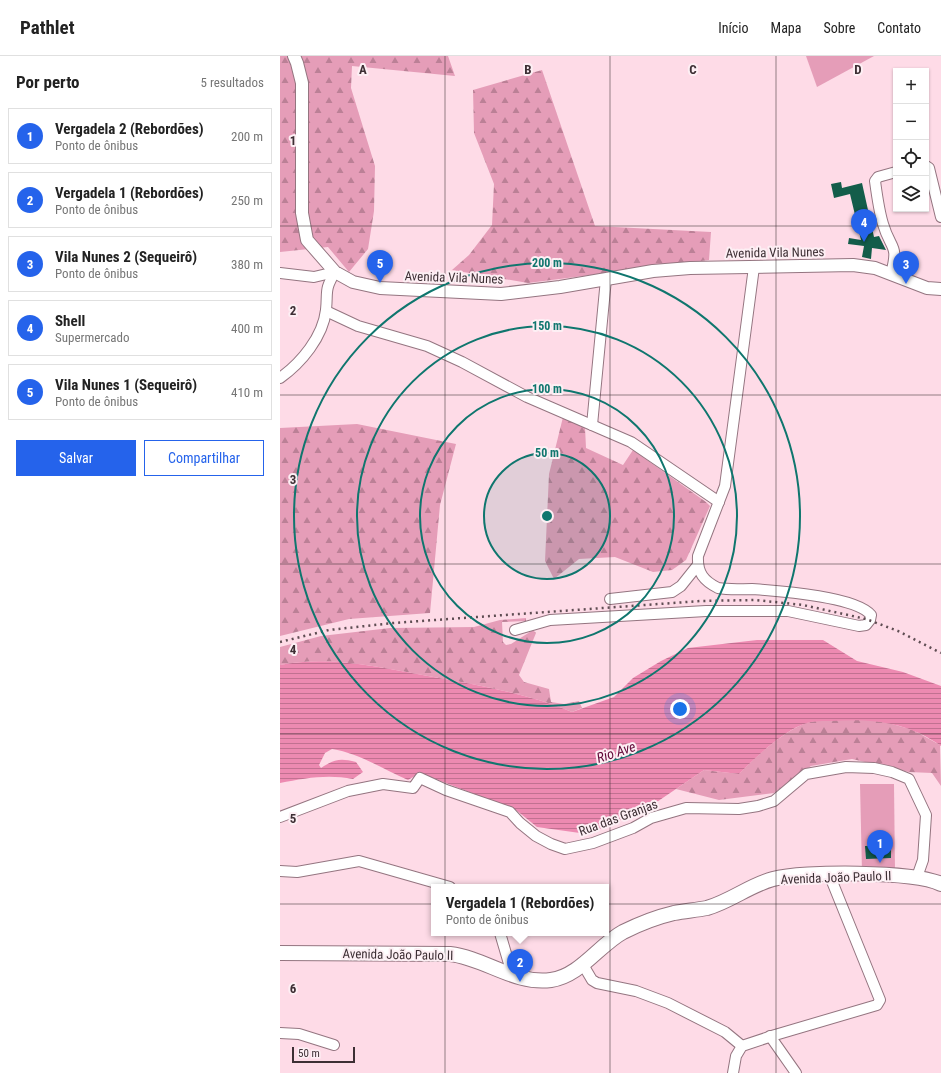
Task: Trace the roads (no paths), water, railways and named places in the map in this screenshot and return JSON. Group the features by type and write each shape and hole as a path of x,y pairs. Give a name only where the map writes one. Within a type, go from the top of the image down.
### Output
{"main road":[{"name":"Avenida João Paulo II","path":"280,953 450,954 464,956 509,974 533,980 552,980 567,974 618,935 659,918 718,904 772,879 795,875 829,874 917,877 941,884"}],"street":[{"name":"Avenida Vila Nunes","path":"294,56 302,83 302,213 307,240 335,272 352,282 380,288 502,294 653,271 690,268 853,265 875,268 927,288 941,289"},
{"path":"929,168 941,217"},
{"path":"891,274 895,258 895,248 883,225 875,181 878,177 893,173"},
{"path":"516,630 550,620 706,611 788,611 859,626 866,625 870,620 871,615 858,605 835,600 794,592 718,588 709,584 701,575 698,566 698,556 725,486 754,267"},
{"path":"280,273 314,277 335,272"},
{"path":"280,378 291,370 311,347 321,328 326,311 326,287 335,272"},
{"path":"592,425 606,279"},
{"path":"326,311 358,326 434,350 462,362 527,397 631,442 719,502"},
{"path":"610,599 672,592 681,586 698,566"},
{"name":"Rua das Granjas","path":"280,818 348,791 383,784 413,788 420,778 446,790 510,812 520,823 536,836 565,849 593,843 634,828 651,818 686,808 739,809 758,806 774,801 806,774 833,768 874,768 892,772 909,779 926,815 923,860 917,877"},
{"path":"280,871 297,872 360,861 440,884"},
{"path":"733,1073 736,1056 742,1046 770,1036 877,1005 880,1000 829,874"},
{"path":"501,936 510,967 509,974"},
{"path":"582,963 592,980 597,984 636,991 668,1003 725,1032 742,1046"},
{"path":"280,1033 299,1034 334,1045"},
{"path":"770,1036 796,1073"}],"water":[{"name":"Rio Ave","path":"757,640 823,640 857,661 903,672 941,686 941,746 916,732 889,723 846,720 807,723 780,738 762,752 739,774 704,770 645,810 587,834 537,827 516,810 420,773 408,780 361,758 332,749 325,753 319,765 321,768 334,761 346,760 356,762 363,772 353,779 335,777 307,778 280,783 280,665 317,661 354,663 373,666 501,690 555,705 572,712 614,697 633,678 661,661 688,648"}],"railway":[{"path":"280,642 329,630 393,623 701,601 755,600 803,605 866,619 898,631 941,653"}],"place":[{"name":"Shell","path":"864,242"},
{"name":"Vila Nunes 1 (Sequeirô)","path":"380,283"},
{"name":"Vila Nunes 2 (Sequeirô)","path":"906,284"},
{"name":"Vergadela 2 (Rebordões)","path":"880,863"},
{"name":"Vergadela 1 (Rebordões)","path":"520,982"}]}
